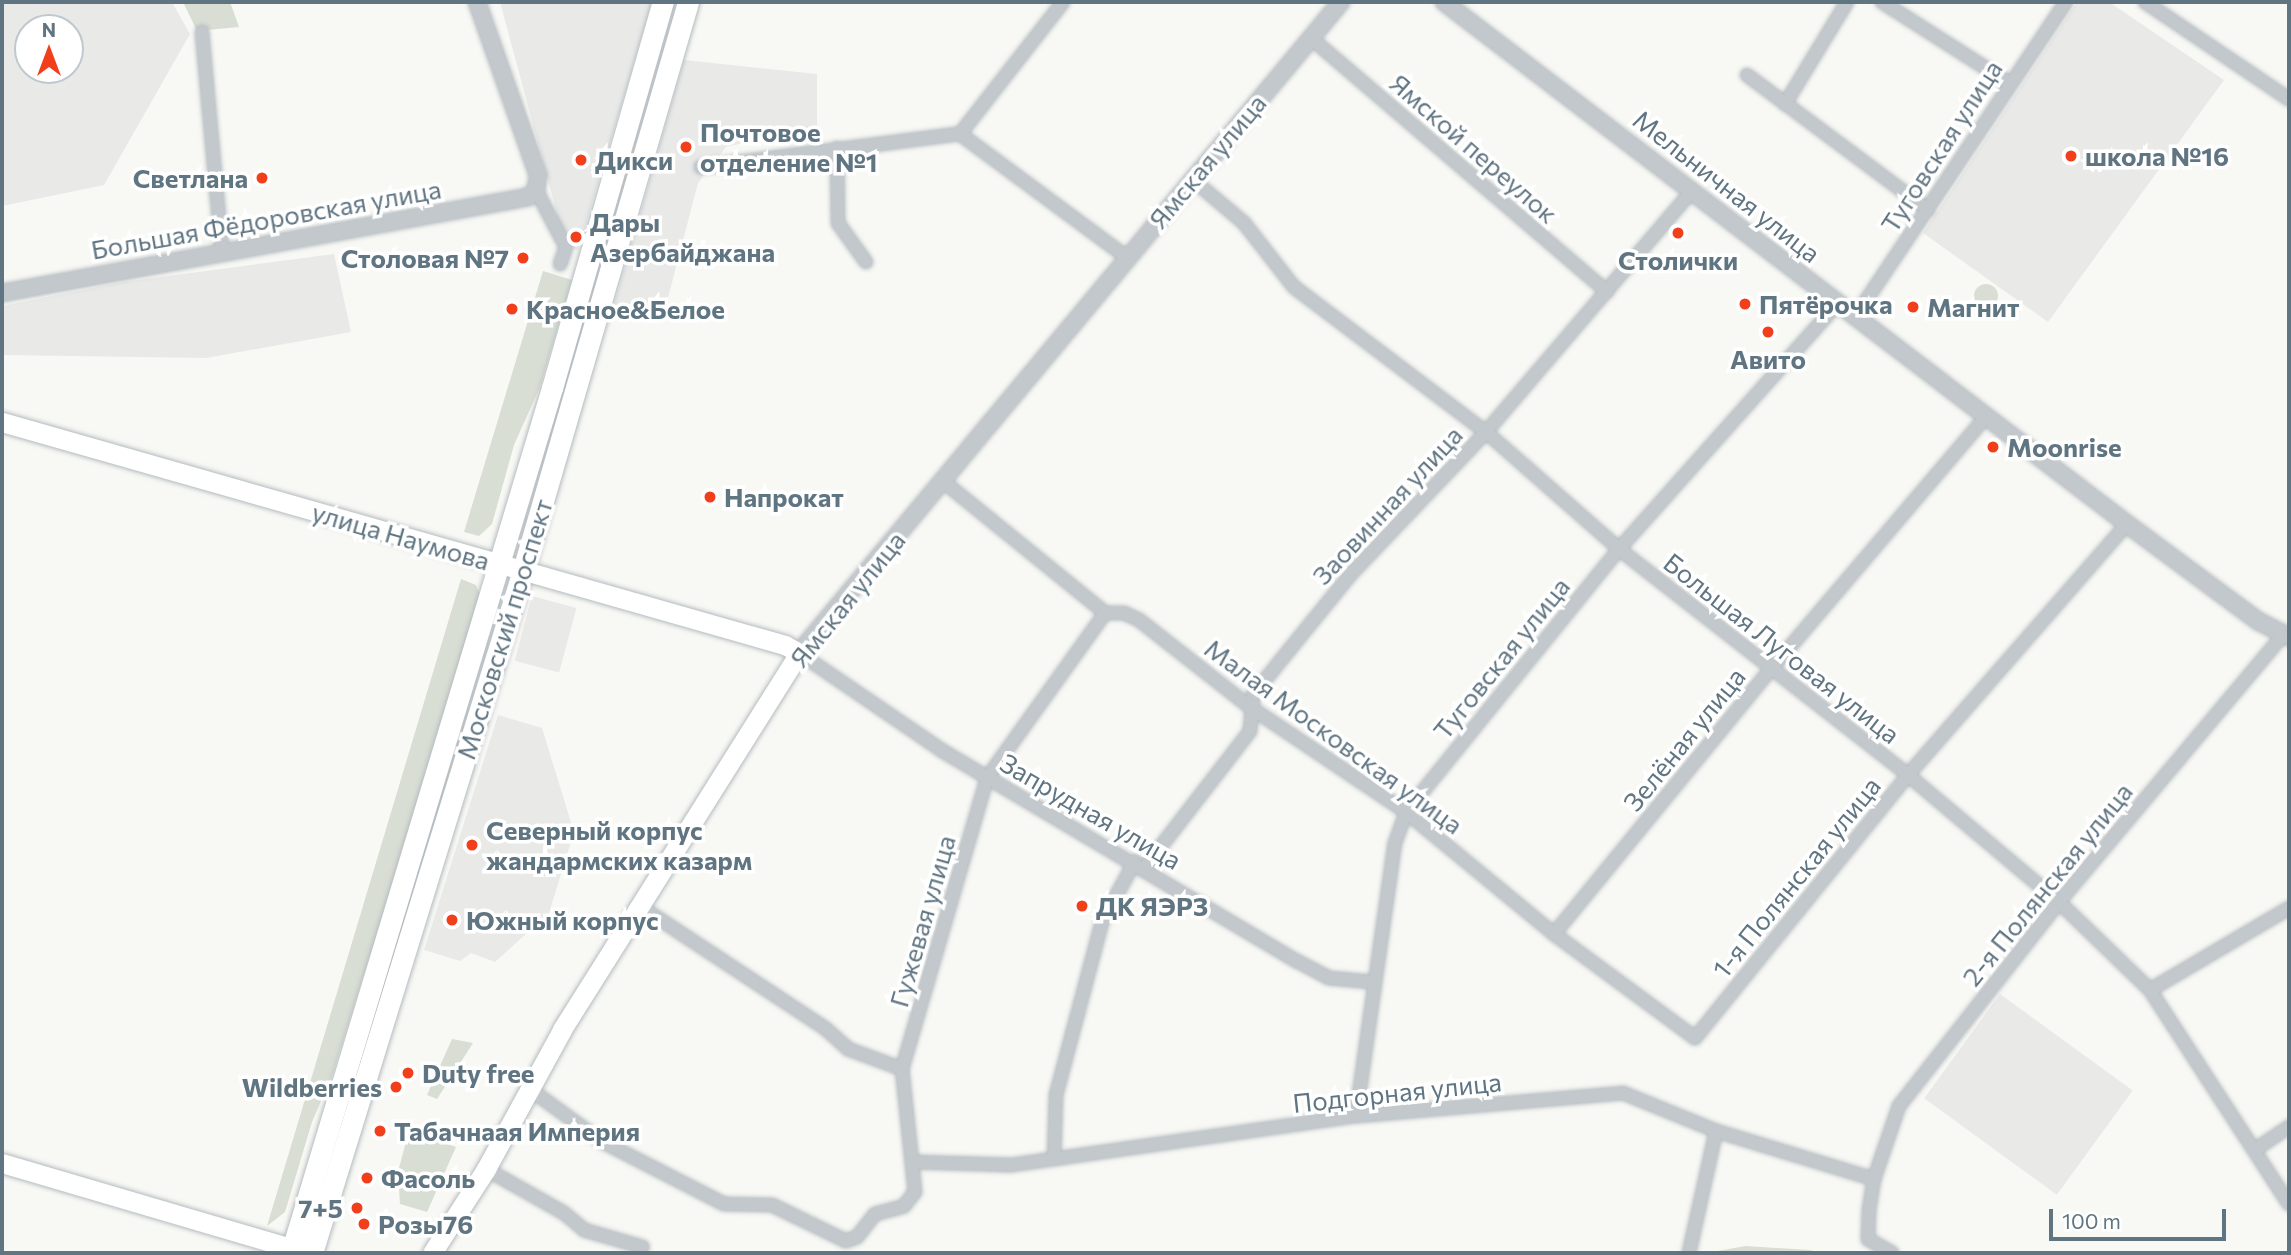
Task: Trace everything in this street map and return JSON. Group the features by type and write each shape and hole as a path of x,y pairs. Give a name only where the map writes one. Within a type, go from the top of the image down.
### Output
{"main road":[{"name":"Московский проспект","path":"301,1252 663,2"},
{"name":"Московский проспект","path":"301,1252 523,570 688,2"},
{"name":"улица Наумова","path":"2,422 786,645 799,653"},
{"name":"Ямская улица","path":"435,1253 486,1169 527,1087 638,905 799,653"},
{"path":"2,1163 301,1252"}],"street":[{"path":"477,2 538,175 537,190 566,247 560,264"},
{"path":"960,134 1063,2"},
{"name":"Ямская улица","path":"799,653 1341,2"},
{"name":"Мельничная улица","path":"1444,2 2127,524 2286,636"},
{"path":"1785,104 1847,2"},
{"path":"1882,2 2009,83"},
{"name":"Туговская улица","path":"1856,317 2009,83 2066,2"},
{"path":"2145,2 2289,99"},
{"path":"202,32 222,250"},
{"name":"Ямской переулок","path":"1311,38 1607,292"},
{"path":"1747,75 1928,210"},
{"path":"701,167 960,134 1126,257"},
{"path":"837,148 838,223 866,262"},
{"name":"Большая Луговая улица","path":"1192,179 1244,223 1294,287 1486,432 1619,549 1908,775 2059,902 2150,990 2256,1149 2289,1204"},
{"name":"Большая Фёдоровская улица","path":"2,293 222,250 514,200 537,190"},
{"name":"Заовинная улица","path":"1054,1159 1056,1096 1099,935 1140,864 1250,731 1253,695 1351,574 1486,432 1693,190"},
{"name":"Туговская улица","path":"1356,1116 1373,982 1395,843 1406,812 1619,549 1838,303"},
{"name":"Зелёная улица","path":"1555,934 1772,668 1987,415"},
{"name":"Малая Московская улица","path":"944,482 1105,613 1124,613 1139,620 1250,707 1406,812 1555,934 1695,1038"},
{"name":"1-я Полянская улица","path":"1695,1038 1908,775 2127,524"},
{"name":"Гужевая улица","path":"527,1087 601,1141 724,1204 772,1205 846,1241 857,1237 875,1214 904,1206 915,1192 902,1069 988,778 1105,613"},
{"name":"2-я Полянская улица","path":"1892,1253 1868,1239 1874,1179 1899,1106 2059,902 2286,636"},
{"name":"Запрудная улица","path":"799,653 988,778 1140,864 1329,978 1373,982"},
{"path":"638,905 826,1029 848,1049 902,1069"},
{"path":"2150,990 2289,908"},
{"name":"Подгорная улица","path":"913,1162 1011,1165 1356,1116 1623,1093 1716,1131 1874,1179"},
{"path":"2256,1149 2289,1127"},
{"path":"1689,1253 1716,1131"},
{"path":"486,1169 564,1213 583,1230 643,1247"}],"shaded area":[{"path":"2,2 172,2 190,34 104,185 2,206"},
{"path":"183,2 230,2 239,27 197,31"},
{"path":"500,2 652,2 578,250 566,247"},
{"name":"школа №16","path":"2077,2 2109,2 2224,80 2048,322 1923,233"},
{"path":"684,60 817,74 817,126 726,147 698,183 664,313 642,318 612,313"},
{"path":"334,254 351,332 206,358 2,355 2,306 123,282"},
{"path":"543,271 572,280 540,387 514,445 492,524 479,536 464,532"},
{"path":"1986,284 1995,287 1998,296 1995,305 1986,308 1977,305 1974,296 1977,287"},
{"path":"461,579 476,585 482,600 332,1076 312,1122 285,1212 267,1226"},
{"path":"532,596 576,608 559,673 515,661"},
{"path":"498,715 542,728 574,832 549,913 495,962 471,953 460,961 424,950"},
{"path":"2000,994 2133,1090 2057,1195 1924,1098"},
{"path":"452,1039 473,1043 437,1099 427,1095"},
{"path":"409,1130 456,1147 427,1212 400,1204 398,1172"},
{"path":"1746,1246 1809,1250 1824,1253 1706,1253"}],"place":[{"name":"Почтовое отделение №1","path":"686,147"},
{"name":"школа №16","path":"2071,156"},
{"name":"Дикси","path":"581,160"},
{"name":"Светлана","path":"262,178"},
{"name":"Столички","path":"1678,233"},
{"name":"Дары Азербайджана","path":"576,237"},
{"name":"Столовая №7","path":"523,258"},
{"name":"Пятёрочка","path":"1745,304"},
{"name":"Магнит","path":"1913,307"},
{"name":"Красное&Белое","path":"512,309"},
{"name":"Авито","path":"1768,332"},
{"name":"Moonrise","path":"1993,447"},
{"name":"Напрокат","path":"710,497"},
{"name":"Северный корпус жандармских казарм","path":"472,845"},
{"name":"ДК ЯЭРЗ","path":"1082,906"},
{"name":"Южный корпус","path":"452,920"},
{"name":"Duty free","path":"408,1073"},
{"name":"Wildberries","path":"396,1087"},
{"name":"Табачнаая Империя","path":"380,1131"},
{"name":"Фасоль","path":"367,1178"},
{"name":"7+5","path":"357,1208"},
{"name":"Розы76","path":"364,1224"}]}
